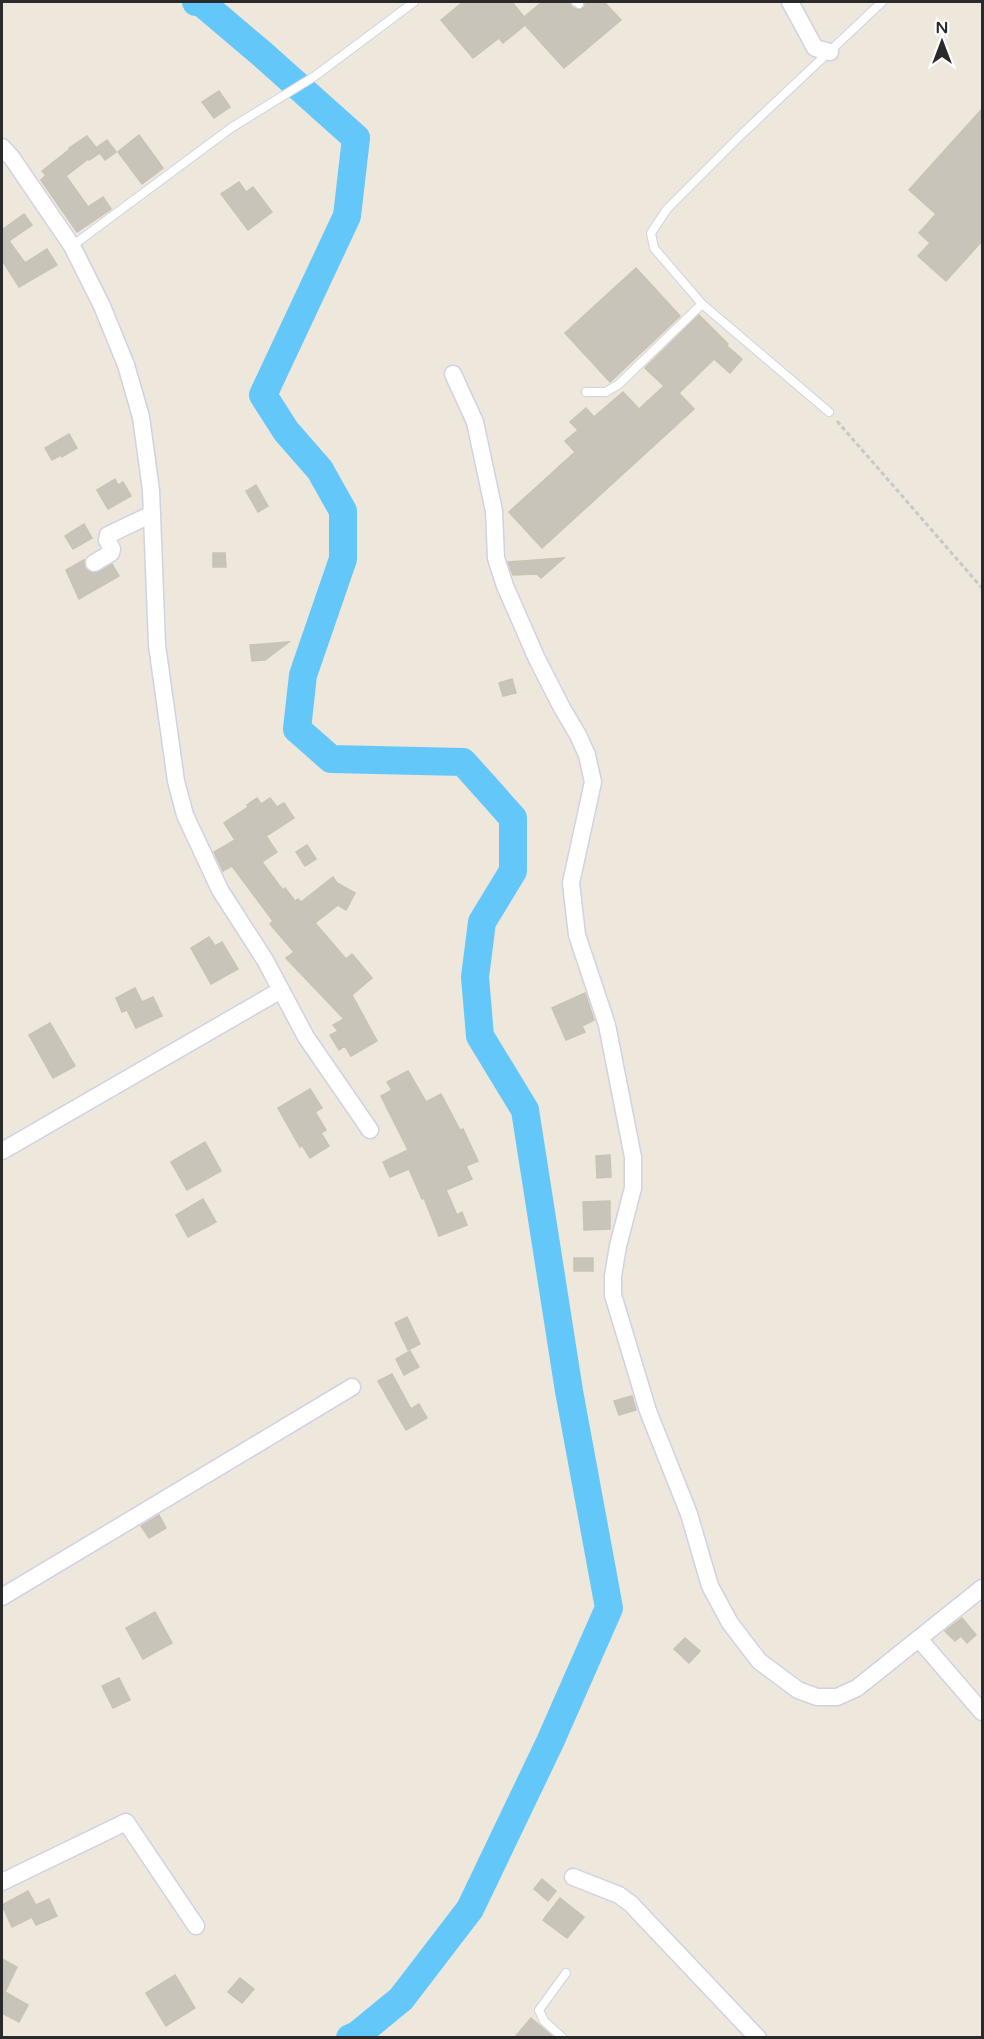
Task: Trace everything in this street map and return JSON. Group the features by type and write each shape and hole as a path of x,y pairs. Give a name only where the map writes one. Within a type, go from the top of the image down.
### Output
{"street":[{"path":"790,2 815,48 830,52"},
{"path":"2,147 12,158 72,246 102,306 126,365 144,433 152,514 157,645 176,781 185,815 220,890 265,960 306,1037 370,1130"},
{"path":"453,374 475,422 494,511 496,558 505,586 537,659 587,755 593,782 571,883 577,935 607,1025 633,1157 633,1188 618,1246 613,1276 614,1295 648,1412 689,1514 710,1586 730,1623 759,1661 798,1690 817,1698 837,1698 857,1688 982,1588"},
{"path":"94,563 111,553 112,549 107,540 108,535 152,514"},
{"path":"2,1151 281,990"},
{"path":"2,1597 352,1387"},
{"path":"920,1639 982,1712"},
{"path":"2,1882 126,1822 196,1926"},
{"path":"573,1876 619,1895 631,1904 758,2037"}],"lane":[{"path":"72,246 231,128 315,76 414,2"},
{"path":"830,412 702,304 654,248 651,233 668,209 743,134 882,2"},
{"path":"586,392 606,392 619,384 702,304"},
{"path":"563,2037 544,2021 539,2010 566,1973"}],"path":[{"path":"830,412 982,588"}],"building":[{"path":"463,2 512,2 524,17 542,2 569,2 572,7 579,10 585,7 585,2 604,2 621,20 564,68 525,25 503,43 499,38 473,58 441,20"},
{"path":"219,91 230,107 214,118 202,102"},
{"path":"982,109 982,241 946,281 918,256 930,243 919,233 936,214 909,190"},
{"path":"139,135 163,168 142,184 118,152"},
{"path":"87,136 100,153 66,176 88,207 103,197 111,209 77,232 41,180 46,175 42,171"},
{"path":"107,140 116,152 105,160 96,148"},
{"path":"239,182 246,192 253,187 272,212 248,230 221,194"},
{"path":"24,214 32,225 9,241 25,263 47,249 57,265 19,287 2,260 2,230"},
{"path":"636,268 680,316 610,382 565,333"},
{"path":"699,315 742,359 730,373 714,359 679,393 694,409 542,548 509,512 575,452 565,441 578,430 570,422 586,408 594,417 623,392 639,409 664,386 645,368"},
{"path":"69,434 77,448 52,460 45,448"},
{"path":"115,479 118,485 123,482 131,496 108,509 97,490"},
{"path":"256,485 268,506 258,512 246,491"},
{"path":"84,524 92,538 73,549 65,536"},
{"path":"213,553 225,553 226,567 213,567"},
{"path":"564,558 541,578 537,574 513,575 508,562"},
{"path":"84,560 85,568 89,572 99,572 112,564 119,576 79,599 66,570"},
{"path":"289,642 265,660 252,661 250,645"},
{"path":"512,679 516,693 503,696 499,683"},
{"path":"257,798 261,804 270,798 277,807 284,803 294,818 266,836 277,852 262,862 283,890 285,888 295,901 298,899 301,902 333,877 337,883 355,893 346,910 338,905 315,923 346,959 352,954 372,978 352,995 377,1041 351,1056 345,1046 339,1050 330,1035 338,1031 333,1025 344,1019 286,958 294,952 270,924 273,921 232,866 223,871 214,852 235,840 224,823"},
{"path":"307,845 316,859 305,866 296,852"},
{"path":"209,937 215,946 222,942 238,969 211,984 191,948"},
{"path":"135,988 142,1002 153,997 162,1016 136,1028 127,1010 122,1012 116,998"},
{"path":"585,993 594,1020 582,1026 585,1032 566,1040 552,1008"},
{"path":"50,1023 75,1066 53,1078 29,1035"},
{"path":"408,1071 426,1102 441,1094 460,1130 463,1129 478,1161 466,1166 472,1179 446,1190 457,1215 462,1212 467,1225 439,1236 424,1198 422,1199 409,1169 390,1177 383,1162 408,1150 381,1096 392,1090 387,1082"},
{"path":"310,1089 322,1108 315,1112 326,1130 321,1133 329,1146 310,1158 302,1145 300,1147 278,1108"},
{"path":"205,1142 221,1171 187,1190 171,1162"},
{"path":"610,1155 611,1177 597,1178 596,1156"},
{"path":"203,1199 216,1222 188,1237 176,1215"},
{"path":"610,1201 610,1229 584,1230 583,1202"},
{"path":"574,1258 593,1258 593,1271 574,1271"},
{"path":"407,1317 420,1344 408,1350 395,1323"},
{"path":"410,1351 419,1367 404,1375 396,1359"},
{"path":"392,1374 411,1409 419,1404 427,1418 406,1430 378,1381"},
{"path":"632,1396 636,1410 619,1415 614,1401"},
{"path":"159,1515 166,1528 149,1538 141,1526"},
{"path":"155,1612 172,1643 143,1659 126,1628"},
{"path":"962,1618 976,1635 967,1643 961,1636 955,1641 945,1631"},
{"path":"685,1638 700,1651 689,1663 674,1649"},
{"path":"119,1678 130,1700 113,1708 102,1686"},
{"path":"542,1879 556,1891 548,1901 534,1889"},
{"path":"28,1891 36,1905 49,1899 57,1916 36,1925 32,1917 12,1927 2,1905"},
{"path":"560,1898 584,1917 567,1938 543,1920"},
{"path":"2,1959 17,1967 5,1992 28,2005 19,2022 2,2013"},
{"path":"175,1975 195,2008 166,2026 146,1993"},
{"path":"240,1978 254,1989 242,2003 228,1992"},
{"path":"531,2018 539,2025 553,2037 515,2037"}],"waterway":[{"path":"196,2 202,3 261,53 356,138 347,216 263,395 286,431 320,470 343,511 343,559 303,675 297,729 331,759 463,762 513,818 513,871 482,922 475,977 480,1036 525,1110 569,1391 609,1608 550,1742 470,1909 401,1999 357,2035 350,2038"}]}
